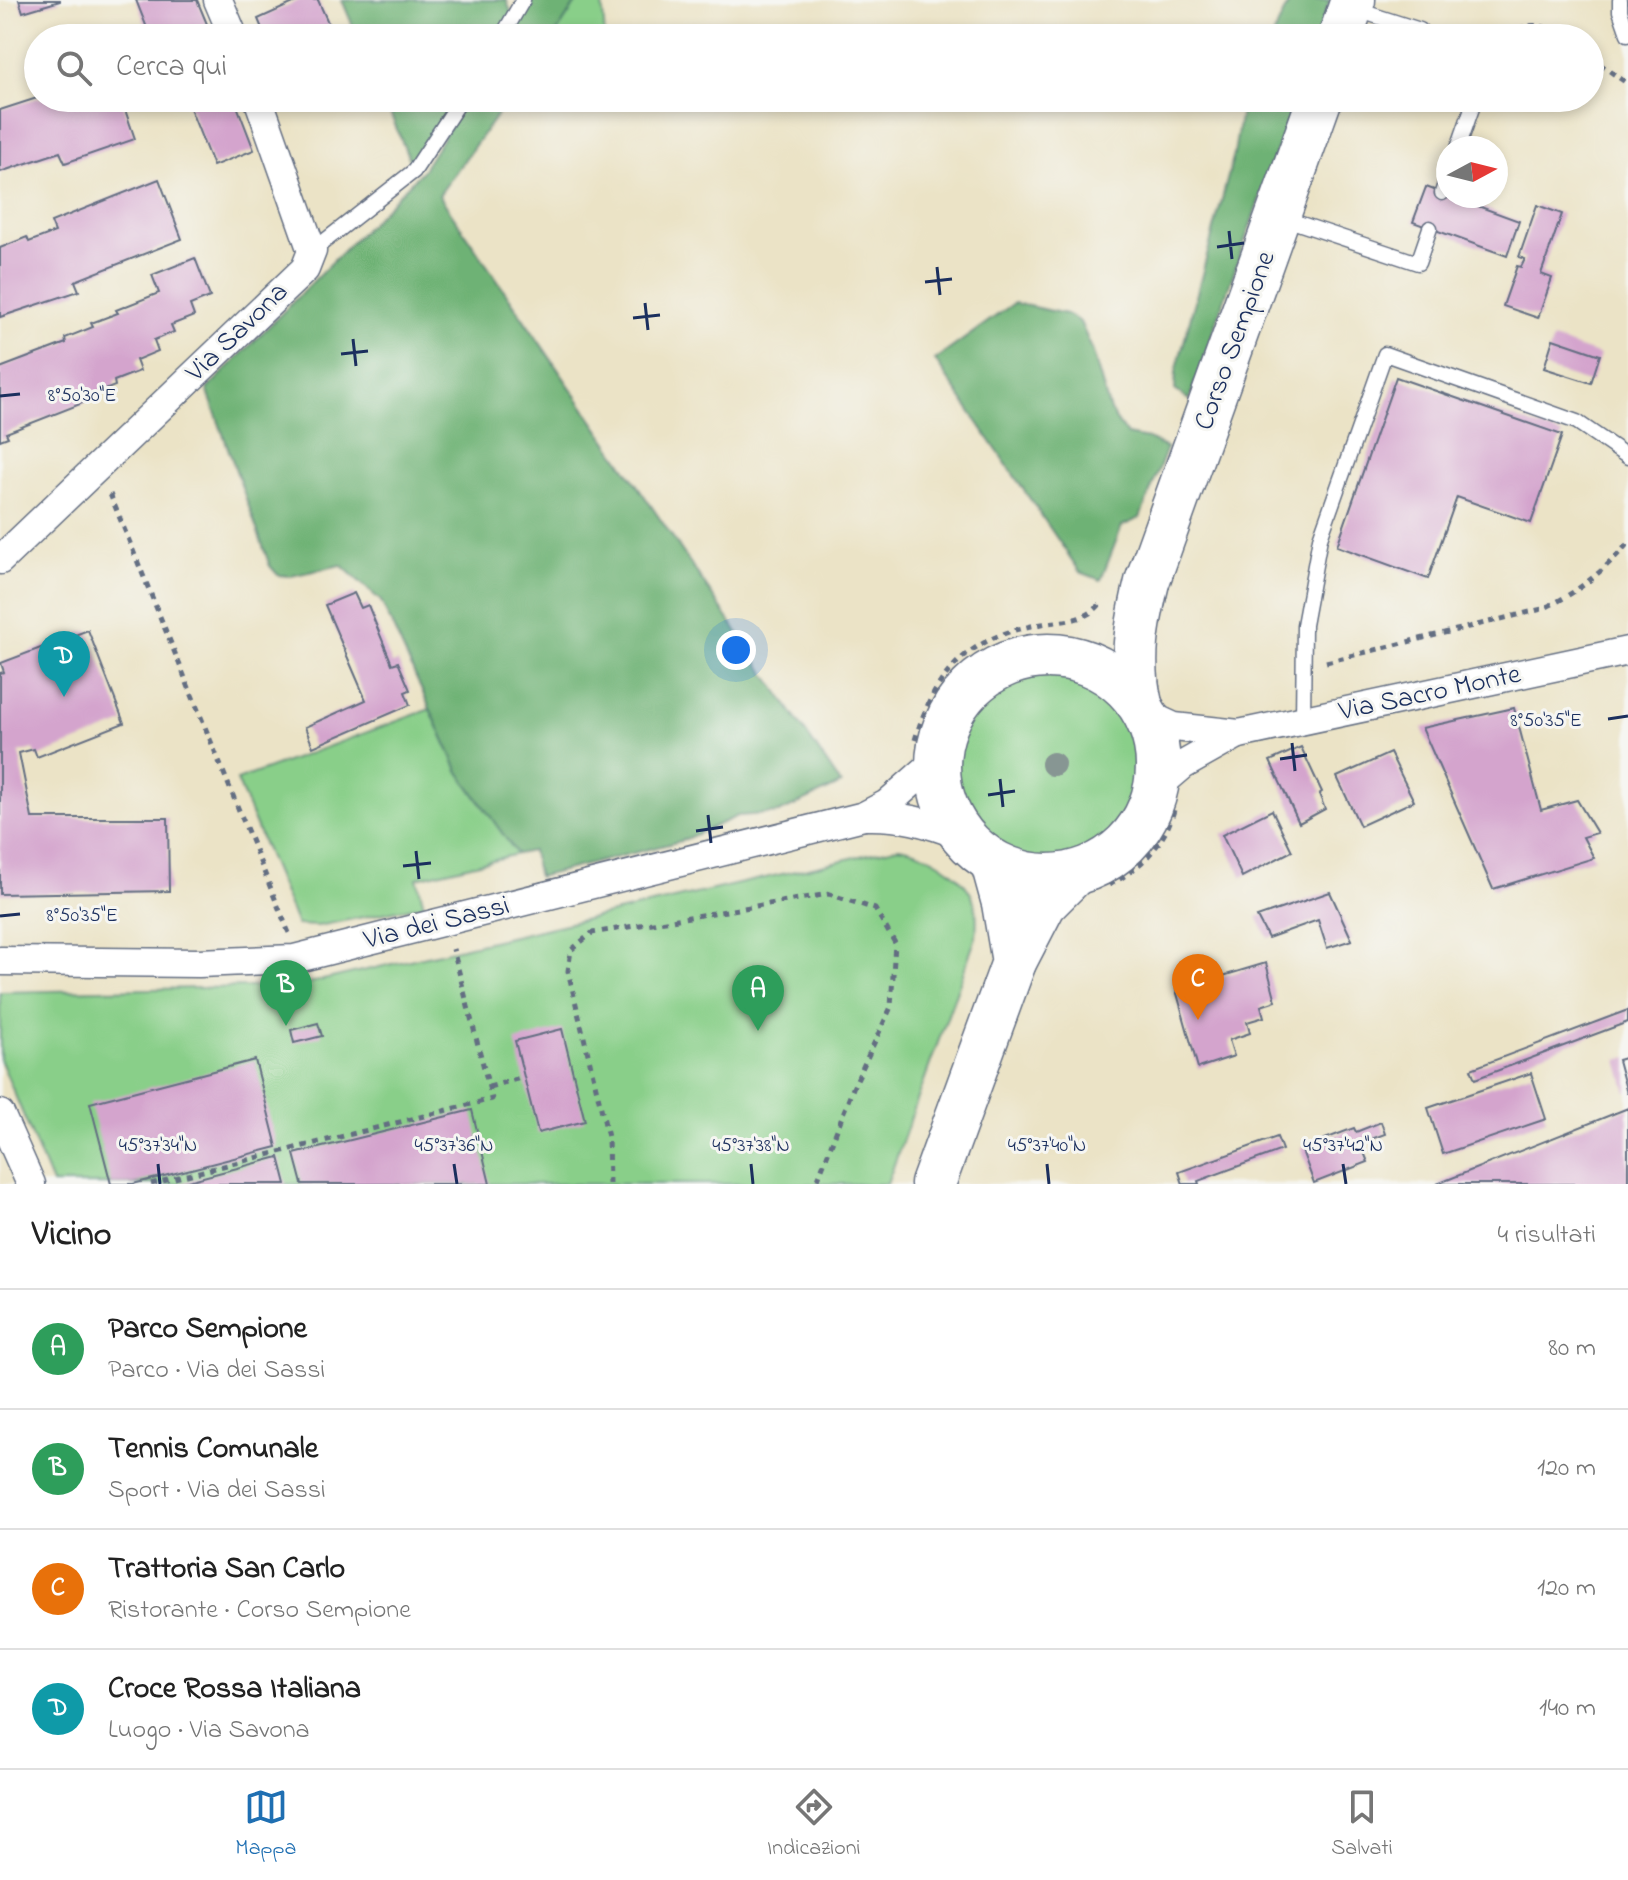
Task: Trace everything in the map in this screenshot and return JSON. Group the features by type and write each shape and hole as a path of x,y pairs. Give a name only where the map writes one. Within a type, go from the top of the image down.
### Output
{"main road":[{"name":"Corso Sempione","path":"1128,587 1280,217 1315,112"},
{"path":"1065,656 1100,635 1126,611 1128,587"},
{"path":"933,1184 1014,962 1044,904 1088,882 1166,797 1157,750 1133,674 1136,629 1128,587"},
{"path":"1088,882 1032,877 993,863 960,835 942,799 925,752 949,715 978,680 1019,659 1065,656 1107,672 1143,709"},
{"path":"993,863 1004,903 1014,962"}],"street":[{"path":"218,0 228,24"},
{"path":"263,112 312,251"},
{"name":"Via Savona","path":"0,560 305,269 312,251"},
{"name":"Via Sacro Monte","path":"1166,797 1183,765 1239,734 1625,647"},
{"name":"Via Sacro Monte","path":"1143,709 1174,727 1239,734"},
{"name":"Via dei Sassi","path":"864,816 887,804 925,752"},
{"name":"Via dei Sassi","path":"0,961 199,963 294,959 864,816 892,815 926,821 960,835"},
{"path":"0,1114 31,1184"}],"lane":[{"path":"509,24 523,0"},
{"path":"1620,0 1620,11 1628,34"},
{"path":"1347,15 1391,24"},
{"name":"Via Savona","path":"312,251 414,171 453,112"},
{"path":"1462,136 1471,112"},
{"path":"1280,217 1418,263 1430,228"},
{"path":"1303,721 1301,667 1304,625 1320,538 1385,354 1577,422 1628,457"}],"path":[{"path":"1604,67 1628,84"},
{"path":"99,467 289,932 294,959"},
{"path":"1301,667 1542,609 1560,601 1603,570 1628,543"},
{"path":"925,752 932,696 950,667 971,648 1012,631 1070,622 1128,587"},
{"path":"1088,882 1131,872 1156,846 1166,797"},
{"path":"609,1184 608,1137 568,971 571,950 592,933 829,894 875,909 895,943 891,1007 853,1088 816,1184"},
{"path":"438,951 467,945"},
{"path":"151,1184 492,1099 452,948"},
{"path":"489,1087 524,1077"}],"green space":[{"path":"342,0 506,0 514,18 510,24 352,24"},
{"path":"530,0 578,0 562,24 515,24"},
{"path":"578,0 602,0 604,24 562,24"},
{"path":"1290,0 1330,0 1322,24 1279,24"},
{"path":"390,112 453,112 414,171"},
{"path":"459,112 499,112 439,195 841,784 779,813 738,816 681,841 538,877 532,851 517,854 459,772 381,601 341,565 291,576 278,575 270,566 207,389 422,171"},
{"path":"1241,112 1290,112 1189,400 1175,390 1176,372 1234,154"},
{"path":"1014,303 1066,314 1080,322 1092,349 1110,411 1127,435 1148,439 1167,448 1140,518 1122,526 1101,580 1080,572 935,360"},
{"path":"1048,674 1084,681 1114,702 1135,732 1142,768 1135,804 1114,834 1084,855 1048,862 1012,855 982,834 961,804 954,768 961,732 982,702 1012,681"},
{"path":"430,709 459,772 517,854 417,878 424,905 318,926 297,925 237,780"},
{"path":"899,847 930,857 958,877 973,899 977,926 976,937 887,1184 52,1184 0,1059 0,992 297,986"}],"building":[{"path":"19,0 60,0 60,1 23,12"},
{"path":"136,0 197,0 207,24 145,24"},
{"path":"300,0 318,0 329,24 260,24 258,19"},
{"path":"24,102 24,112 126,112 135,139 65,163 60,152 0,172 0,110"},
{"path":"192,112 239,112 254,150 213,166"},
{"path":"159,179 182,239 75,281 79,291 0,317 0,248 27,237 29,242 55,232 51,222"},
{"path":"1426,187 1436,191 1436,208 1483,208 1519,221 1507,256 1413,222"},
{"path":"1537,205 1562,214 1541,274 1552,278 1538,318 1503,306 1517,266 1521,267 1525,259 1519,257"},
{"path":"195,258 210,297 190,305 194,316 171,325 174,332 154,340 158,351 136,360 140,371 114,381 115,386 87,397 88,401 6,433 8,437 0,440 0,368 66,343 65,338 93,327 91,323 159,293 152,275"},
{"path":"1553,339 1600,355 1591,383 1544,368"},
{"path":"1396,377 1562,435 1531,523 1457,497 1428,579 1337,546"},
{"path":"354,593 361,608 368,605 392,664 398,662 410,690 405,692 410,705 313,747 305,727 366,700 325,605"},
{"path":"88,630 124,723 37,757 34,749 19,753 32,818 168,818 169,891 0,894 0,673 4,672 1,663"},
{"path":"1514,708 1541,810 1577,800 1597,833 1583,837 1594,858 1493,889 1422,728"},
{"path":"1301,747 1322,792 1319,794 1325,809 1299,823 1270,761"},
{"path":"1390,753 1414,801 1360,826 1337,777"},
{"path":"1272,810 1292,851 1242,877 1222,835"},
{"path":"1330,892 1352,940 1327,948 1318,920 1268,938 1257,917"},
{"path":"1266,963 1276,1001 1261,1006 1264,1017 1247,1022 1250,1033 1229,1040 1234,1056 1198,1068 1176,990"},
{"path":"1628,1010 1628,1022 1475,1079 1471,1069"},
{"path":"318,1023 322,1036 294,1043 291,1030"},
{"path":"562,1029 585,1121 538,1133 515,1041"},
{"path":"1628,1057 1628,1093 1627,1093 1618,1060"},
{"path":"255,1060 277,1147 133,1184 111,1184 90,1103"},
{"path":"1531,1073 1546,1119 1443,1154 1428,1108"},
{"path":"1628,1108 1628,1184 1437,1184"},
{"path":"472,1110 490,1184 302,1184 294,1154"},
{"path":"1381,1122 1385,1134 1360,1143 1368,1162 1314,1183 1301,1148 1354,1128 1356,1132"},
{"path":"1277,1137 1282,1150 1198,1181 1199,1184 1183,1184 1179,1172"},
{"path":"279,1157 286,1184 180,1184 180,1183"}],"place":[{"name":"Croce Rossa Italiana","path":"64,697"},
{"name":"Trattoria San Carlo","path":"1198,1020"},
{"name":"Tennis Comunale","path":"286,1026"},
{"name":"Parco Sempione","path":"758,1031"}]}
